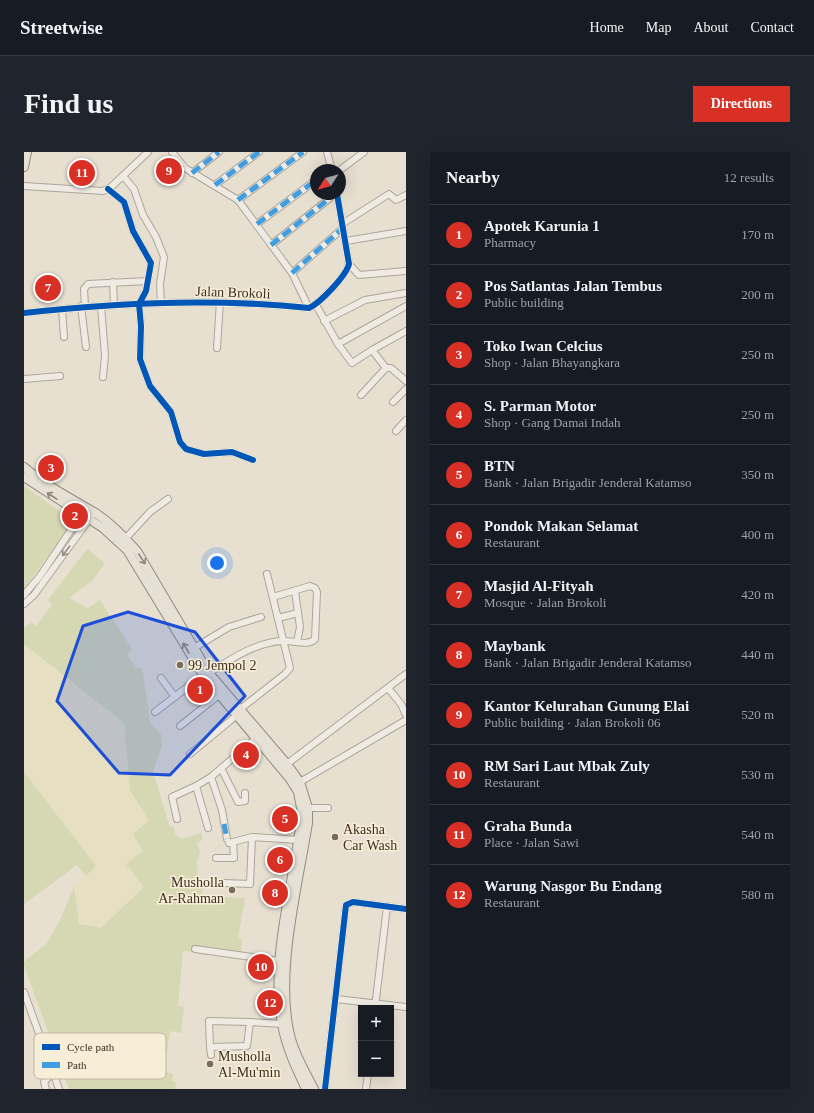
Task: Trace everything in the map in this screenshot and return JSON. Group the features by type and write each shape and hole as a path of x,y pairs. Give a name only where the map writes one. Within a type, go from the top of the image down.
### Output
{"main road":[{"path":"24,167 26,152"},
{"path":"24,468 84,512 89,520 103,528 127,550 219,695 287,764 300,782 308,808 308,823 288,944 283,986 282,1024 295,1067 306,1089"},
{"path":"24,477 84,512 94,512 126,538 137,551 179,630 194,648 206,674 256,739 280,766 298,792 302,812 280,961 283,986"},
{"path":"283,998 291,1040 314,1089"}],"street":[{"path":"24,186 84,190 110,188 148,152"},
{"path":"172,152 181,164 238,200 292,273 309,308"},
{"path":"192,172 219,152"},
{"path":"215,185 260,152"},
{"path":"238,200 303,152"},
{"path":"327,152 330,164"},
{"path":"346,166 364,152"},
{"path":"121,178 134,189 143,215 158,241 164,257 159,303"},
{"path":"257,224 310,184"},
{"path":"110,188 124,202 133,231 150,261 146,291 139,304 142,326 140,355 142,366 153,391 171,412 178,438 183,447 192,452 204,454 232,452 253,460"},
{"path":"292,273 342,226 389,194 396,200 406,195"},
{"path":"271,245 328,200"},
{"path":"337,200 346,241 349,264 359,275 406,271"},
{"path":"346,241 406,231"},
{"name":"Jalan Brokoli","path":"24,313 83,306 220,301 309,308 316,305 346,271 349,264"},
{"path":"86,347 83,306 84,289 86,285 113,282 148,281"},
{"path":"113,282 114,305"},
{"path":"324,321 365,300 406,293"},
{"path":"217,348 220,301"},
{"path":"316,305 338,344 352,363 406,331"},
{"path":"101,306 105,354 103,377"},
{"path":"338,344 406,306"},
{"path":"62,308 64,337"},
{"path":"372,350 386,368"},
{"path":"361,394 386,368 392,368 406,381"},
{"path":"24,379 60,376"},
{"path":"393,402 406,389"},
{"path":"396,431 406,420"},
{"path":"126,538 150,512 168,499"},
{"path":"24,595 40,576 84,512"},
{"path":"24,604 34,595 94,512"},
{"path":"190,754 288,671 289,660 282,641 267,574"},
{"path":"155,712 206,674 231,659 260,645 282,641 309,643 315,639 317,592 315,588 310,586 273,597"},
{"path":"295,591 300,627 297,642"},
{"path":"278,618 298,613"},
{"path":"194,648 229,627 260,618"},
{"path":"287,764 406,674"},
{"path":"161,678 175,697"},
{"path":"388,688 401,704 406,715"},
{"path":"180,726 219,695"},
{"path":"300,782 406,720"},
{"path":"177,819 172,796 196,786 211,777 256,739"},
{"path":"221,768 238,802 242,803 246,800 245,793"},
{"path":"211,777 222,810 234,858 216,858"},
{"path":"196,786 208,828"},
{"path":"308,808 328,808"},
{"path":"224,882 250,884 252,837"},
{"path":"230,841 252,837 299,840"},
{"path":"325,1089 346,905 352,902 406,909"},
{"path":"375,1005 387,906"},
{"path":"195,949 280,961"},
{"path":"24,992 39,1033"},
{"path":"336,999 369,1005"},
{"path":"394,1007 406,1007"},
{"path":"211,1055 209,1021 282,1024"},
{"path":"210,1047 247,1046 250,1022"},
{"path":"366,1089 368,1077"},
{"path":"46,1089 44,1082 47,1079"},
{"path":"56,1079 60,1089"}],"highlighted area":[{"path":"128,612 195,632 245,696 170,775 119,773 57,701 83,626"}],"shaded area":[{"path":"24,644 124,723 130,790 149,821 143,851 144,887 101,928 79,924 74,887 96,866 24,772"}],"green space":[{"path":"24,486 65,515 63,520 71,524 24,589"},
{"path":"87,549 105,563 92,581 69,598 88,608 100,600 132,649 127,655 137,668 142,669 151,724 161,734 162,746 153,771 169,825 174,828 175,834 181,839 202,833 202,840 197,844 200,852 197,861 198,883 203,885 203,894 214,905 220,903 220,897 245,898 238,938 242,939 241,954 194,948 193,952 183,951 178,1006 184,1007 181,1033 170,1031 166,1052 166,1033 49,1033 24,966 24,962 47,943 61,918 74,887 79,924 101,928 144,887 126,864 143,851 133,834 149,821 130,790 124,723 24,644 24,628 32,622 36,626 52,605 48,600"},
{"path":"24,772 96,866 86,876 77,865 24,904"},
{"path":"166,1072 173,1074 172,1081 176,1082 175,1089 69,1089 65,1079 166,1079"}],"marked path":[{"path":"192,173 219,152"},
{"path":"215,185 259,152"},
{"path":"238,200 303,152"},
{"path":"257,224 310,184"},
{"path":"271,245 327,200"},
{"path":"292,273 343,228"},
{"path":"224,824 227,839"}],"cycle path":[{"path":"108,189 124,202 133,231 151,263 146,291 139,304 141,326 140,359 150,386 171,412 180,442 186,449 204,454 232,452 253,460"},
{"path":"24,313 95,306 202,302 309,308 332,289 343,275 349,264 338,200"},
{"path":"325,1089 346,905 353,902 406,909"}],"place":[{"name":"Kantor Kelurahan Gunung Elai","path":"169,171"},
{"name":"Graha Bunda","path":"82,173"},
{"name":"Masjid Al-Fityah","path":"48,288"},
{"name":"Toko Iwan Celcius","path":"51,468"},
{"name":"Pos Satlantas Jalan Tembus","path":"75,516"},
{"name":"99 Jempol 2","path":"180,665"},
{"name":"Apotek Karunia 1","path":"200,690"},
{"name":"S. Parman Motor","path":"246,755"},
{"name":"BTN","path":"285,819"},
{"name":"Akasha Car Wash","path":"335,837"},
{"name":"Pondok Makan Selamat","path":"280,860"},
{"name":"Musholla Ar-Rahman","path":"232,890"},
{"name":"Maybank","path":"275,893"},
{"name":"RM Sari Laut Mbak Zuly","path":"261,967"},
{"name":"Warung Nasgor Bu Endang","path":"270,1003"},
{"name":"Musholla Al-Mu'min","path":"210,1064"}]}
